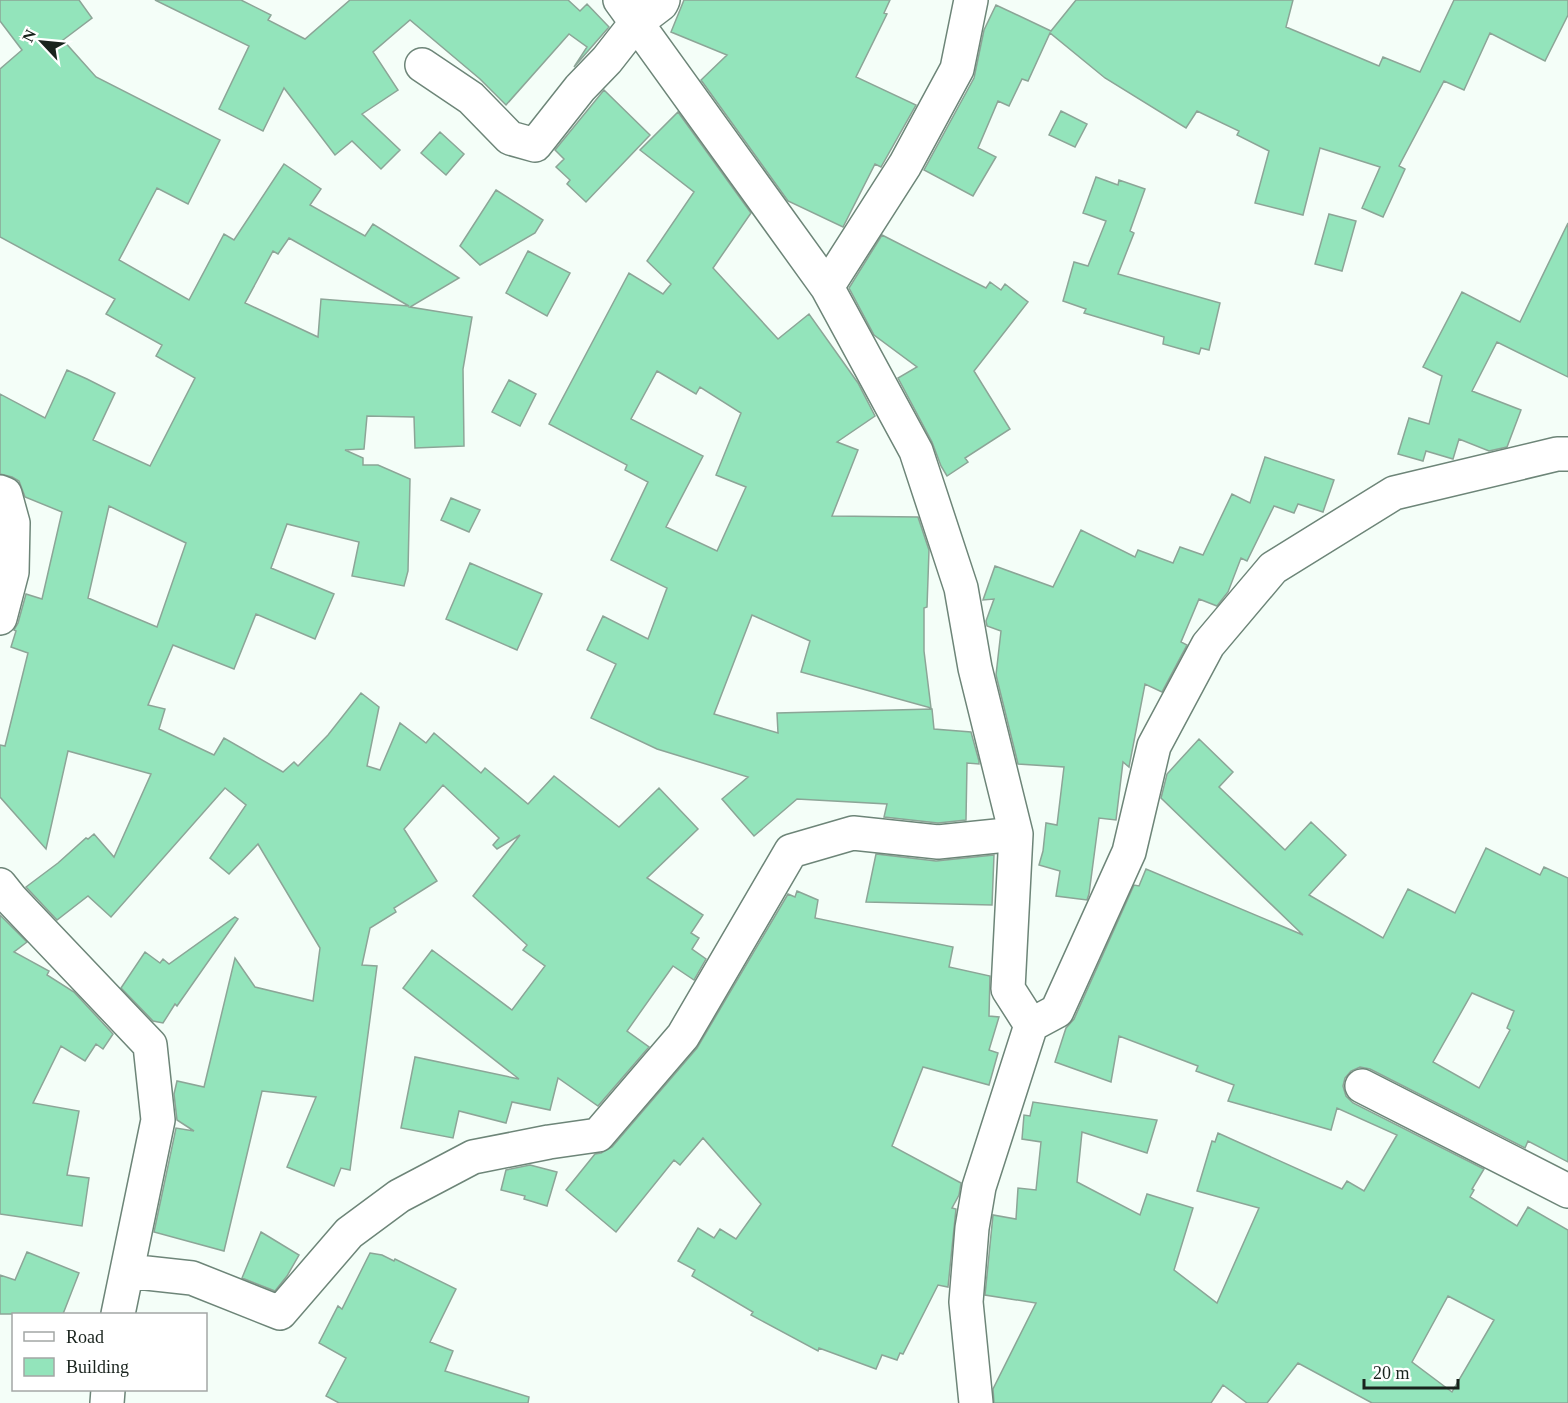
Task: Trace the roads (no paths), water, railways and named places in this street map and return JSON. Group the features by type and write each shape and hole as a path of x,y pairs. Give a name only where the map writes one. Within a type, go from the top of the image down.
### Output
{"street":[{"path":"628,12 661,4 663,0"},
{"path":"827,287 906,165 957,69 971,0"},
{"path":"422,65 471,98 510,138 536,145 580,88 607,60 628,12"},
{"path":"628,12 827,287 916,451 961,588 975,668 1016,834 1008,989 1031,1025"},
{"path":"976,1403 966,1302 972,1228 979,1187 1031,1025 1057,1011 1129,852 1154,746 1208,645 1274,568 1394,493 1557,454 1568,454"},
{"path":"0,492 5,494 13,523 12,572 0,618"},
{"path":"128,1271 192,1278 280,1313 349,1233 399,1196 473,1157 598,1135 683,1036 791,850 853,833 938,842 1016,834"},
{"path":"0,885 150,1045 158,1120 118,1313"},
{"path":"1362,1086 1568,1191"}]}
